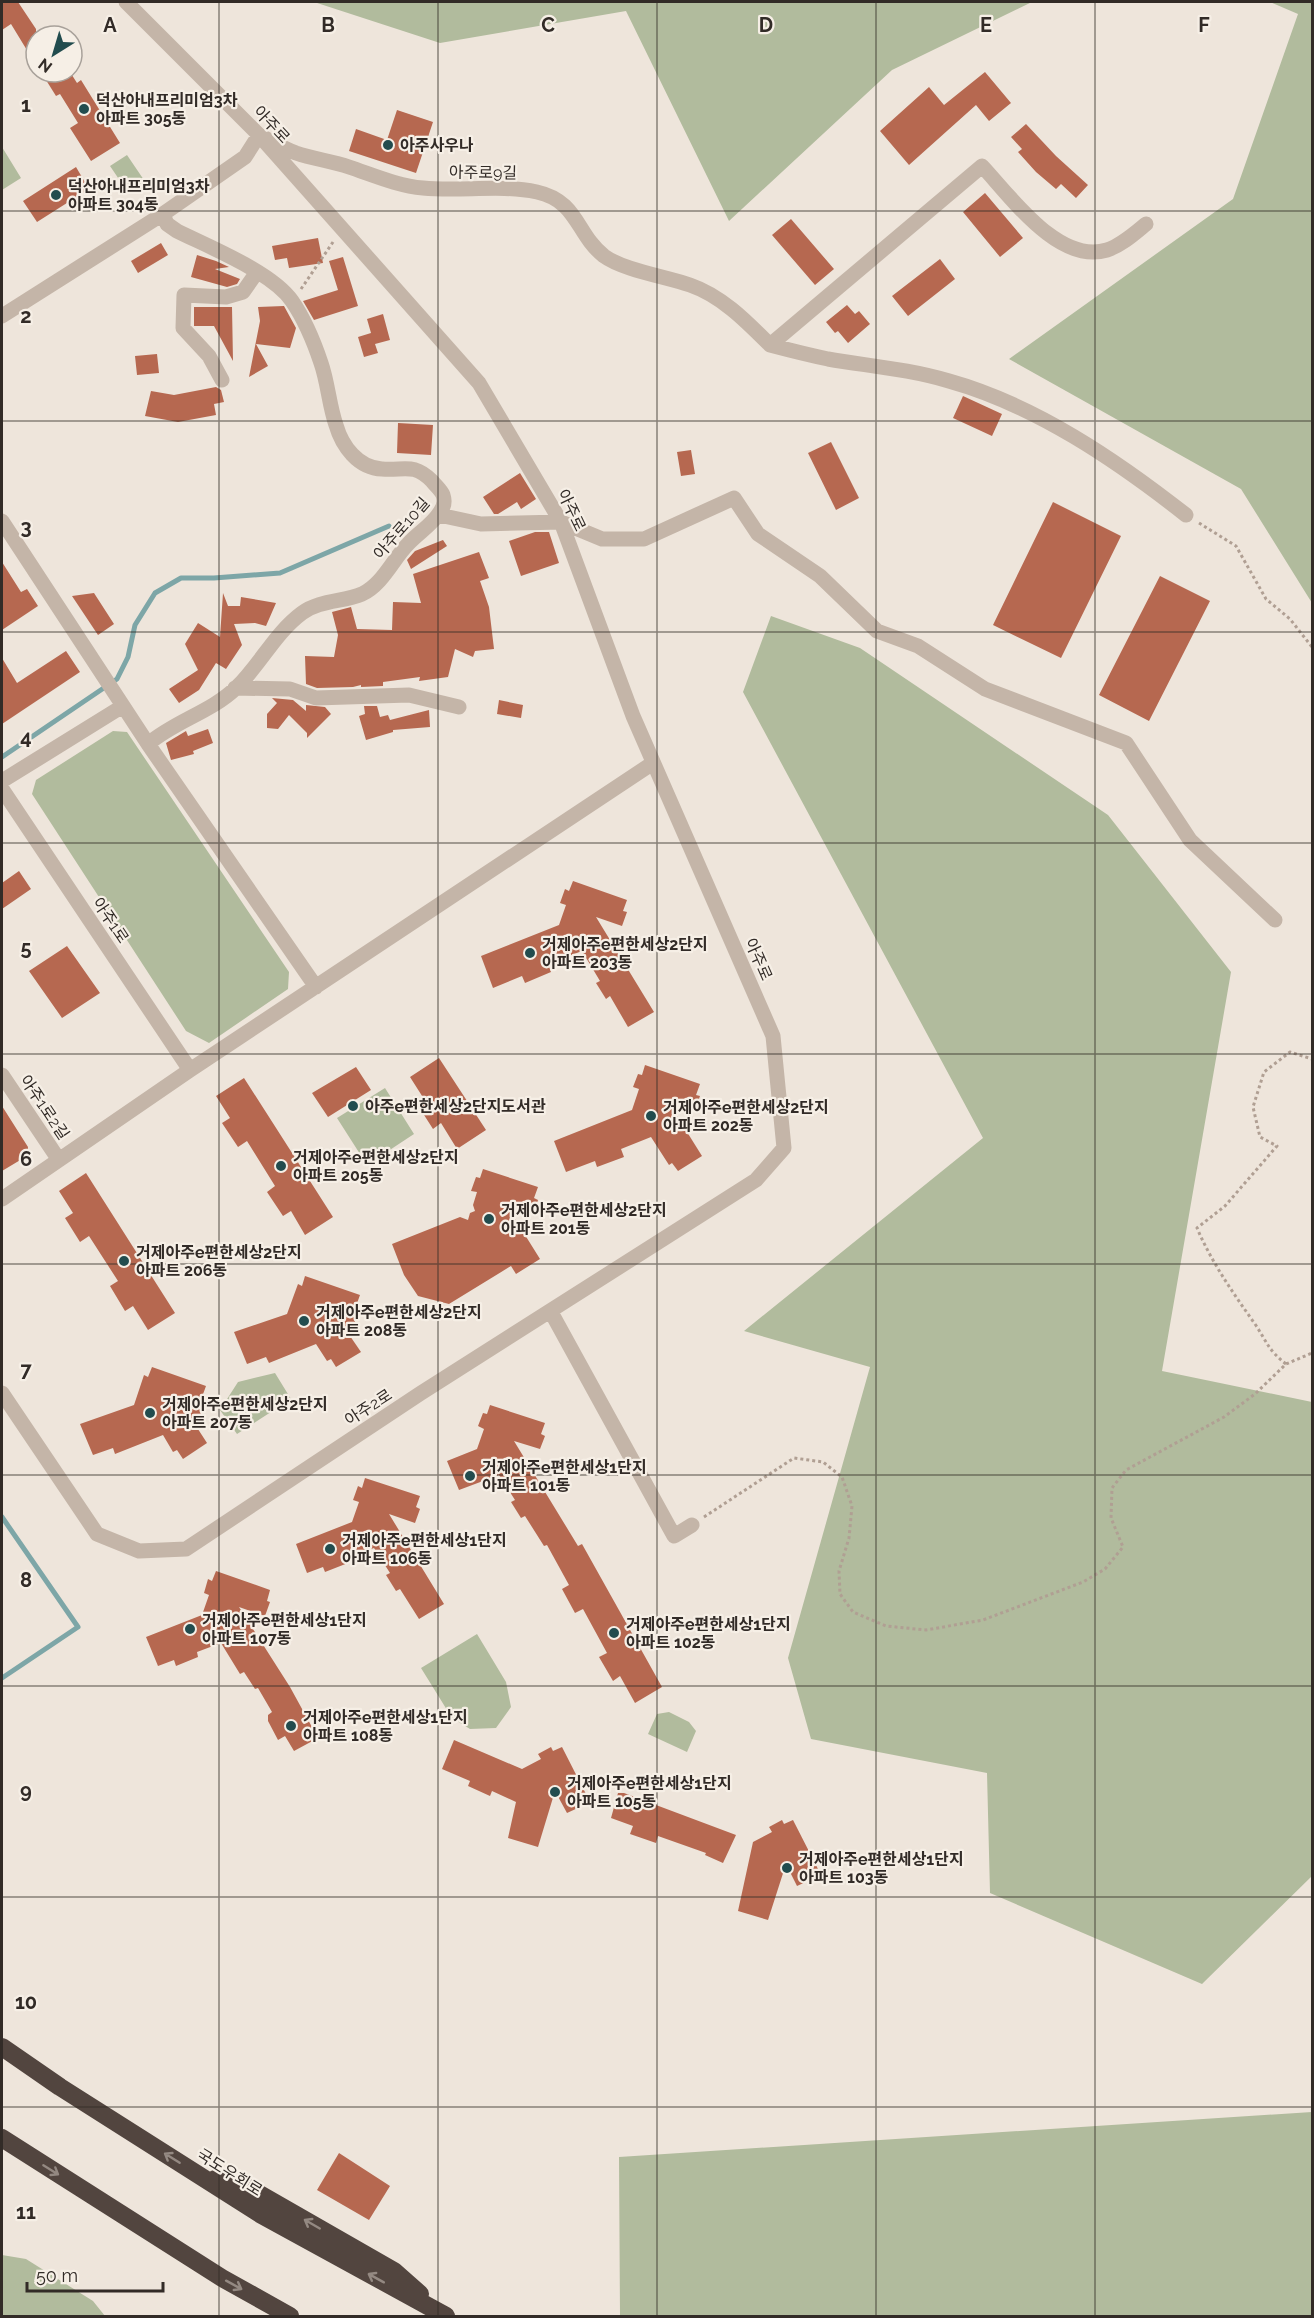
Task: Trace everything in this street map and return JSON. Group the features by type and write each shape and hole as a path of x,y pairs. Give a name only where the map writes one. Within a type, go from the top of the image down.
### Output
{"highway":[{"name":"국도우회로","path":"2,2048 60,2088 260,2214 446,2316"},
{"path":"2,2138 222,2278 290,2316"}],"street":[{"name":"아주로","path":"126,2 259,135 479,382 561,522 633,716 773,1036 784,1148"},
{"path":"2,316 163,213 245,157 259,135"},
{"name":"아주로9길","path":"259,135 297,153 420,188 506,188 555,198 565,205 594,247 606,258 621,265 693,286 732,309 770,345"},
{"path":"770,345 982,166 1044,232 1076,251 1107,250 1130,237 1146,224"},
{"name":"아주로10길","path":"148,744 163,731 214,704 235,688 290,623 305,611 324,603 362,594 373,587 406,546 439,515 444,505 443,495 429,478 418,470 407,467 384,470 373,468 346,450 336,425 321,363 304,321 291,300 277,285 257,272 177,231 167,224 163,213"},
{"path":"222,380 209,356 183,328 184,295 226,297 243,292 257,272"},
{"path":"770,345 828,359 895,368 1015,403 1124,467 1186,515"},
{"path":"439,515 481,524 561,522 602,539 644,539 734,498 759,534 820,576 877,631 918,646 985,689 1126,743 1190,840 1275,920"},
{"path":"2,521 148,744 316,987"},
{"path":"235,688 290,689 316,698 408,695 459,707"},
{"path":"2,781 123,706"},
{"path":"2,1199 190,1070 653,762"},
{"name":"아주1로","path":"2,789 190,1070"},
{"name":"아주1로2길","path":"2,1075 60,1160"},
{"name":"아주2로","path":"2,1393 97,1533 139,1551 186,1549 421,1393 756,1180 784,1148"},
{"path":"551,1312 674,1536 692,1525"}],"path":[{"path":"291,300 308,282 342,228"},
{"path":"1186,515 1236,546 1266,599 1290,619 1312,647"},
{"path":"1286,1364 1271,1353 1225,1283 1197,1228 1225,1206 1277,1146 1260,1137 1253,1107 1264,1072 1290,1052 1312,1059"},
{"path":"692,1525 794,1458 823,1462 842,1477 852,1506 849,1538 839,1571 840,1594 854,1612 886,1626 926,1630 983,1620 1083,1582 1105,1569 1123,1547 1111,1518 1112,1488 1126,1470 1224,1417 1255,1394 1286,1364 1312,1353"}],"green space":[{"path":"314,2 1032,2 892,70 729,221 626,11 440,43"},
{"path":"1270,2 1312,2 1312,603 1241,489 1009,359 1233,199 1298,14"},
{"path":"2,147 21,178 2,190"},
{"path":"127,155 146,183 129,194 110,166"},
{"path":"771,616 860,648 1108,815 1231,972 1162,1371 1312,1402 1312,1876 1202,1984 990,1893 987,1773 811,1739 788,1658 870,1367 744,1331 983,1138 743,692"},
{"path":"113,731 127,732 289,972 288,989 209,1043 186,1031 32,794 36,780"},
{"path":"385,1088 414,1134 367,1165 337,1118"},
{"path":"275,1373 291,1399 237,1434 220,1410 238,1382"},
{"path":"477,1634 506,1682 511,1707 496,1728 470,1729 452,1718 421,1668"},
{"path":"669,1712 689,1722 696,1731 687,1752 648,1734 657,1714"},
{"path":"1312,2112 1312,2316 620,2316 619,2157"},
{"path":"2,2255 26,2259 93,2301 105,2316 2,2316"}],"building":[{"path":"2,2 18,2 33,24 24,24 24,45 11,24 2,30"},
{"path":"985,72 1011,103 989,121 976,105 909,165 880,131 929,87 944,105"},
{"name":"덕산아내프리미엄3차 아파트 305동","path":"48,84 83,84 120,143 91,161 70,128 78,123 60,94 56,96"},
{"name":"아주사우나","path":"397,110 433,122 416,173 349,151 356,129 387,140"},
{"path":"1026,124 1088,185 1076,198 1061,184 1056,189 1018,152 1022,149 1011,137"},
{"name":"덕산아내프리미엄3차 아파트 304동","path":"76,167 89,189 37,222 23,201"},
{"path":"985,193 1023,238 1000,257 963,212"},
{"path":"791,219 834,269 815,285 772,235"},
{"path":"318,238 323,263 289,268 287,258 275,260 272,246"},
{"path":"161,243 168,255 138,273 131,261"},
{"path":"197,255 229,267 215,269 240,279 237,284 227,287 191,277"},
{"path":"343,257 358,306 314,320 303,301 338,290 329,261"},
{"path":"940,259 955,279 908,316 892,296"},
{"path":"847,305 855,314 859,311 870,324 848,343 826,322"},
{"path":"284,306 296,328 290,348 256,344 268,366 249,377 260,321 258,307"},
{"path":"194,307 232,307 233,361 214,326 194,326"},
{"path":"383,314 390,340 375,344 378,353 364,357 358,337 371,333 367,319"},
{"path":"157,354 159,373 137,375 135,356"},
{"path":"216,387 221,390 224,402 214,404 216,415 178,422 145,416 151,391 174,395"},
{"path":"963,396 1002,414 992,436 953,418"},
{"path":"398,423 433,425 431,455 397,453"},
{"path":"831,442 859,498 836,510 808,453"},
{"path":"691,450 695,474 681,476 677,452"},
{"path":"520,473 536,499 521,509 517,502 498,514 494,514 483,497"},
{"path":"1053,502 1121,536 1061,658 993,625"},
{"path":"535,532 549,532 559,563 521,576 509,541"},
{"path":"443,540 447,546 411,569 407,560 415,551"},
{"path":"479,552 489,578 480,581 489,607 494,649 475,651 473,657 455,649 448,677 419,681 420,677 383,682 383,686 317,688 306,684 305,656 334,657 338,635 332,612 351,607 357,629 392,630 393,602 421,603 413,574"},
{"path":"2,562 21,592 27,589 38,606 2,630"},
{"path":"1160,576 1210,601 1149,721 1099,695"},
{"path":"94,593 114,624 98,635 72,596"},
{"path":"223,593 228,606 240,606 241,597 276,603 266,626 255,623 234,624 242,645 226,669 216,663 199,690 179,703 169,689 198,670 185,644 198,623 220,637"},
{"path":"66,651 80,672 2,724 2,658 17,683"},
{"path":"272,698 293,700 306,711 306,705 325,707 331,714 307,738 307,733 289,715 278,729 267,728 267,714 277,703"},
{"path":"499,700 523,705 521,718 497,714"},
{"path":"364,706 377,706 380,717 388,715 390,720 429,710 430,727 393,730 393,732 366,740 359,716 365,714"},
{"path":"208,729 213,743 193,751 194,754 171,760 166,743 186,731 188,736"},
{"path":"19,871 31,889 2,909 2,883"},
{"name":"거제아주e편한세상2단지 아파트 203동","path":"573,881 627,900 623,911 627,912 622,926 596,917 654,1012 628,1027 610,996 606,999 596,983 600,981 582,951 548,964 551,972 525,983 522,976 493,988 481,956 559,925 566,905 560,903 565,889 569,891"},
{"path":"67,946 100,993 62,1018 29,971"},
{"path":"439,1058 486,1130 457,1149 441,1123 433,1129 417,1104 424,1099 410,1077"},
{"name":"거제아주e편한세상2단지 아파트 202동","path":"645,1065 700,1084 696,1095 700,1096 695,1110 667,1100 702,1156 678,1171 672,1163 669,1165 651,1137 621,1149 624,1157 597,1167 595,1161 566,1172 554,1141 632,1110 639,1089 633,1087 638,1074 642,1075"},
{"path":"356,1067 371,1090 328,1117 312,1093"},
{"name":"거제아주e편한세상2단지 아파트 205동","path":"244,1078 333,1217 305,1235 291,1211 283,1216 267,1192 275,1186 247,1141 238,1147 222,1123 230,1118 216,1096"},
{"path":"2,1106 28,1147 27,1156 2,1171"},
{"name":"거제아주e편한세상2단지 아파트 201동","path":"483,1169 538,1187 534,1198 538,1200 533,1214 505,1203 540,1259 516,1274 511,1266 449,1304 418,1296 404,1275 392,1244 460,1217 468,1220 470,1213 475,1211 473,1205 477,1192 471,1191 476,1177 480,1178"},
{"name":"거제아주e편한세상2단지 아파트 206동","path":"86,1173 175,1313 148,1330 133,1306 125,1311 110,1286 118,1281 89,1236 80,1242 65,1218 73,1213 59,1191"},
{"name":"거제아주e편한세상2단지 아파트 208동","path":"305,1276 360,1295 356,1306 360,1307 350,1336 361,1352 336,1367 331,1359 327,1361 316,1344 269,1363 266,1357 247,1364 234,1332 287,1314 298,1284 302,1286"},
{"name":"거제아주e편한세상2단지 아파트 207동","path":"152,1367 206,1386 202,1397 206,1398 196,1426 207,1443 183,1459 177,1450 173,1452 163,1435 115,1454 113,1448 93,1455 80,1424 134,1405 144,1375 148,1377"},
{"path":"490,1405 545,1423 541,1434 545,1436 540,1449 514,1441 578,1546 582,1544 662,1687 635,1703 620,1676 613,1681 599,1657 607,1653 583,1609 575,1613 562,1589 569,1585 547,1545 544,1546 525,1516 521,1518 511,1502 515,1500 499,1475 459,1490 447,1461 477,1449 484,1429 478,1426 483,1413 487,1414"},
{"name":"거제아주e편한세상1단지 아파트 106동","path":"365,1478 420,1496 416,1507 420,1509 415,1523 389,1514 444,1604 419,1619 400,1589 396,1591 386,1575 390,1573 374,1548 346,1558 348,1563 325,1572 323,1567 307,1573 296,1544 352,1522 359,1502 353,1500 358,1486 362,1488"},
{"name":"거제아주e편한세상1단지 아파트 107동","path":"216,1571 270,1590 267,1601 270,1602 265,1616 239,1607 290,1687 318,1738 294,1751 285,1736 278,1740 268,1721 268,1715 272,1712 258,1688 255,1689 244,1672 240,1674 221,1643 197,1652 198,1657 176,1666 174,1660 158,1666 146,1637 202,1615 209,1595 204,1593 208,1579 212,1581"},
{"name":"거제아주e편한세상1단지 아파트 105동","path":"454,1740 522,1769 541,1759 538,1754 551,1747 553,1751 562,1747 588,1798 578,1803 580,1807 567,1813 555,1791 538,1847 508,1838 516,1802 492,1791 490,1796 468,1786 470,1781 442,1769"},
{"path":"618,1793 624,1793 736,1835 723,1863 705,1855 706,1853 658,1836 656,1843 630,1834 633,1826 611,1818"},
{"name":"거제아주e편한세상1단지 아파트 103동","path":"782,1820 784,1824 793,1820 819,1871 808,1876 810,1880 797,1886 786,1864 768,1920 738,1911 753,1842 772,1832 769,1827"},
{"path":"339,2153 390,2186 369,2220 317,2190"}],"waterway":[{"path":"2,757 117,679 128,657 135,625 155,593 181,578 280,573 389,526"},
{"path":"2,1517 78,1627 2,1678"}],"place":[{"name":"덕산아내프리미엄3차 아파트 305동","path":"84,109"},
{"name":"아주사우나","path":"388,145"},
{"name":"덕산아내프리미엄3차 아파트 304동","path":"56,195"},
{"name":"거제아주e편한세상2단지 아파트 203동","path":"530,953"},
{"name":"아주e편한세상2단지도서관","path":"353,1106"},
{"name":"거제아주e편한세상2단지 아파트 202동","path":"651,1116"},
{"name":"거제아주e편한세상2단지 아파트 205동","path":"281,1166"},
{"name":"거제아주e편한세상2단지 아파트 201동","path":"489,1219"},
{"name":"거제아주e편한세상2단지 아파트 206동","path":"124,1261"},
{"name":"거제아주e편한세상2단지 아파트 208동","path":"304,1321"},
{"name":"거제아주e편한세상2단지 아파트 207동","path":"150,1413"},
{"name":"거제아주e편한세상1단지 아파트 101동","path":"470,1476"},
{"name":"거제아주e편한세상1단지 아파트 106동","path":"330,1549"},
{"name":"거제아주e편한세상1단지 아파트 107동","path":"190,1629"},
{"name":"거제아주e편한세상1단지 아파트 102동","path":"614,1633"},
{"name":"거제아주e편한세상1단지 아파트 108동","path":"291,1726"},
{"name":"거제아주e편한세상1단지 아파트 105동","path":"555,1792"},
{"name":"거제아주e편한세상1단지 아파트 103동","path":"787,1868"}]}
